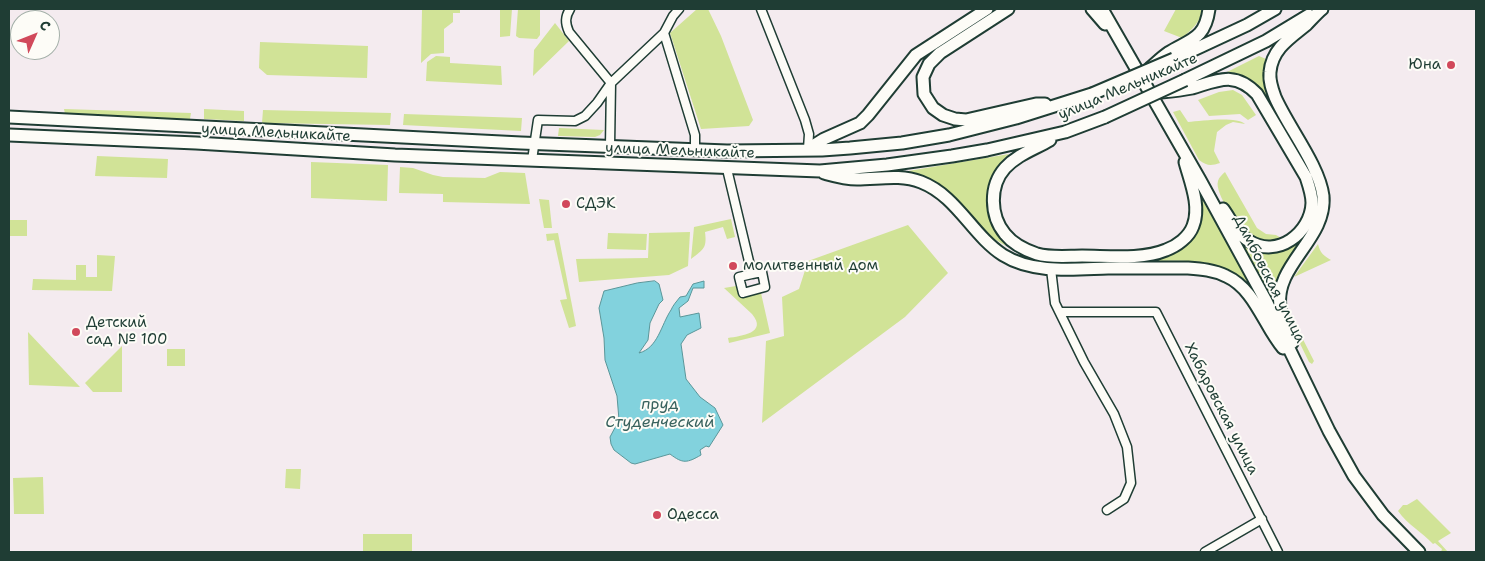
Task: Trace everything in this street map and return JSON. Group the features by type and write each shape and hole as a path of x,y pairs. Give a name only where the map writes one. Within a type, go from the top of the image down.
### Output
{"main road":[{"path":"808,149 824,139 860,123 916,55 987,9"},
{"path":"1008,9 940,53 929,64 923,77 924,94 933,108 943,115 966,120 1036,104 1065,103"},
{"name":"Дамбовская улица","path":"1099,9 1107,27 1117,35 1208,194 1266,301 1329,431 1354,476 1383,515 1419,552"},
{"path":"1171,56 1202,32 1208,20 1209,9"},
{"name":"улица Мельникайте","path":"9,117 695,150 850,148 902,143 949,135 1065,103 1092,94 1146,71 1171,56 1247,25 1275,9"},
{"path":"1296,364 1292,340 1280,307 1280,296 1290,268 1318,224 1323,210 1323,197 1320,182 1280,108 1270,84 1270,71 1274,57 1284,42 1307,24 1320,9"},
{"name":"улица Мельникайте","path":"9,135 342,153 820,172 952,156 1065,132 1105,117 1160,92 1188,84 1320,9"},
{"path":"1188,84 1228,79 1241,81 1250,86 1257,94 1306,177 1311,191 1310,217 1294,239 1282,245 1272,247 1260,246 1244,238 1222,208 1208,194"},
{"path":"1065,132 1016,158 1004,168 998,177 994,189 992,204 996,220 1005,235 1018,246 1039,255 1142,256 1166,250 1178,244 1188,235 1194,225 1196,213 1194,194 1180,146"},
{"path":"672,149 665,153 663,157 672,166"},
{"path":"820,172 841,178 893,177 910,179 930,186 949,200 978,233 1004,255 1020,263 1051,268 1188,268 1206,270 1226,276 1251,297 1276,341 1296,364"}],"street":[{"path":"570,9 566,18 569,32 611,83 610,146"},
{"path":"532,160 538,120 575,121 585,116 611,83 664,33 678,9"},
{"path":"760,9 804,116 809,134 808,149"},
{"path":"664,33 695,136 695,150"},
{"path":"727,169 752,274"},
{"path":"1051,268 1055,303 1084,362 1114,414 1127,447 1131,483 1124,498 1107,510"},
{"name":"Хабаровская улица","path":"1060,312 1156,312 1278,552"},
{"path":"1205,552 1262,520"}],"green space":[{"path":"422,9 460,9 460,13 453,13 453,22 444,29 444,53 431,54 421,63"},
{"path":"500,9 512,9 510,36 500,37"},
{"path":"518,9 540,9 540,35 537,39 519,38 516,36"},
{"path":"697,9 708,9 721,36 753,120 749,126 701,129 670,33"},
{"path":"1176,9 1201,9 1198,22 1182,38 1164,31"},
{"path":"555,23 569,41 533,76 534,50"},
{"path":"260,42 368,46 367,78 267,75 259,68"},
{"path":"436,56 450,57 450,63 501,66 502,85 426,81 427,62"},
{"path":"1259,56 1266,59 1263,75 1270,100 1268,102 1251,82 1227,72"},
{"path":"1233,90 1242,95 1256,115 1248,120 1240,114 1209,116 1198,100 1219,92"},
{"path":"64,109 191,113 190,119 65,114"},
{"path":"204,109 244,111 244,121 204,119"},
{"path":"263,110 391,113 390,125 262,123"},
{"path":"1180,110 1188,122 1234,120 1245,124 1233,122 1217,132 1214,151 1220,163 1207,164 1199,160 1173,112"},
{"path":"404,114 522,118 521,131 403,125"},
{"path":"559,128 604,130 595,137 558,136"},
{"path":"1009,154 997,167 988,189 989,209 996,228 1006,246 991,237 946,189 928,178 908,171"},
{"path":"97,156 168,159 167,178 95,176"},
{"path":"311,162 388,165 387,201 311,198"},
{"path":"400,167 413,168 443,177 485,178 500,172 525,173 530,204 443,202 443,194 399,193"},
{"path":"1225,172 1257,228 1266,234 1276,235 1283,239 1261,241 1252,238 1244,231 1233,218 1220,194 1218,181"},
{"path":"1201,197 1249,283 1236,274 1212,264 1188,261 1146,261 1169,255 1186,243 1196,230 1199,222"},
{"path":"539,199 549,200 552,228 544,228"},
{"path":"731,219 735,237 727,239 723,227 705,232 704,248 691,259 694,227"},
{"path":"9,220 27,220 27,236 9,236"},
{"path":"908,225 948,273 905,317 762,423 766,341 784,336 782,297 799,289 808,261"},
{"path":"690,232 688,266 669,275 579,282 576,259 648,258 649,233"},
{"path":"558,233 576,326 569,328 560,300 567,299 554,240 547,241 546,234"},
{"path":"608,233 647,234 646,250 607,249"},
{"path":"1302,240 1280,274 1271,297 1244,246 1260,251 1274,252 1287,249"},
{"path":"1318,244 1323,254 1331,260 1294,277"},
{"path":"97,255 115,256 112,291 32,290 33,279 76,280 76,265 86,265 86,277 97,277"},
{"path":"736,286 739,297 761,293 770,333 729,343 728,338 746,335 755,329 757,325 752,314 724,288"},
{"path":"1285,304 1314,361 1312,364 1309,362 1286,315"},
{"path":"28,332 80,387 29,385"},
{"path":"122,346 122,392 93,392 85,383"},
{"path":"167,349 185,349 185,366 167,366"},
{"path":"286,469 301,469 300,489 285,488"},
{"path":"43,477 44,514 14,514 13,478"},
{"path":"1417,499 1451,533 1438,541 1448,552 1441,552 1442,549 1435,543 1433,544 1398,511 1403,505 1407,505"},
{"path":"363,534 412,534 412,552 363,552"}],"water":[{"name":"пруд Студенческий","path":"655,281 659,284 663,300 659,304 650,323 648,340 639,353 651,346 655,341 673,306 680,297 686,296 693,284 704,281 704,288 693,288 688,301 679,308 680,317 699,313 701,328 687,335 681,344 686,379 700,397 715,408 723,425 709,447 706,446 700,450 701,455 692,460 678,460 670,454 635,464 614,450 611,444 610,437 619,420 617,396 605,360 604,338 599,308 604,291 637,283"}],"place":[{"name":"Юна","path":"1451,65"},
{"name":"СДЭК","path":"566,204"},
{"name":"молитвенный дом","path":"733,266"},
{"name":"Детский сад № 100","path":"76,332"},
{"name":"Одесса","path":"657,515"}]}
